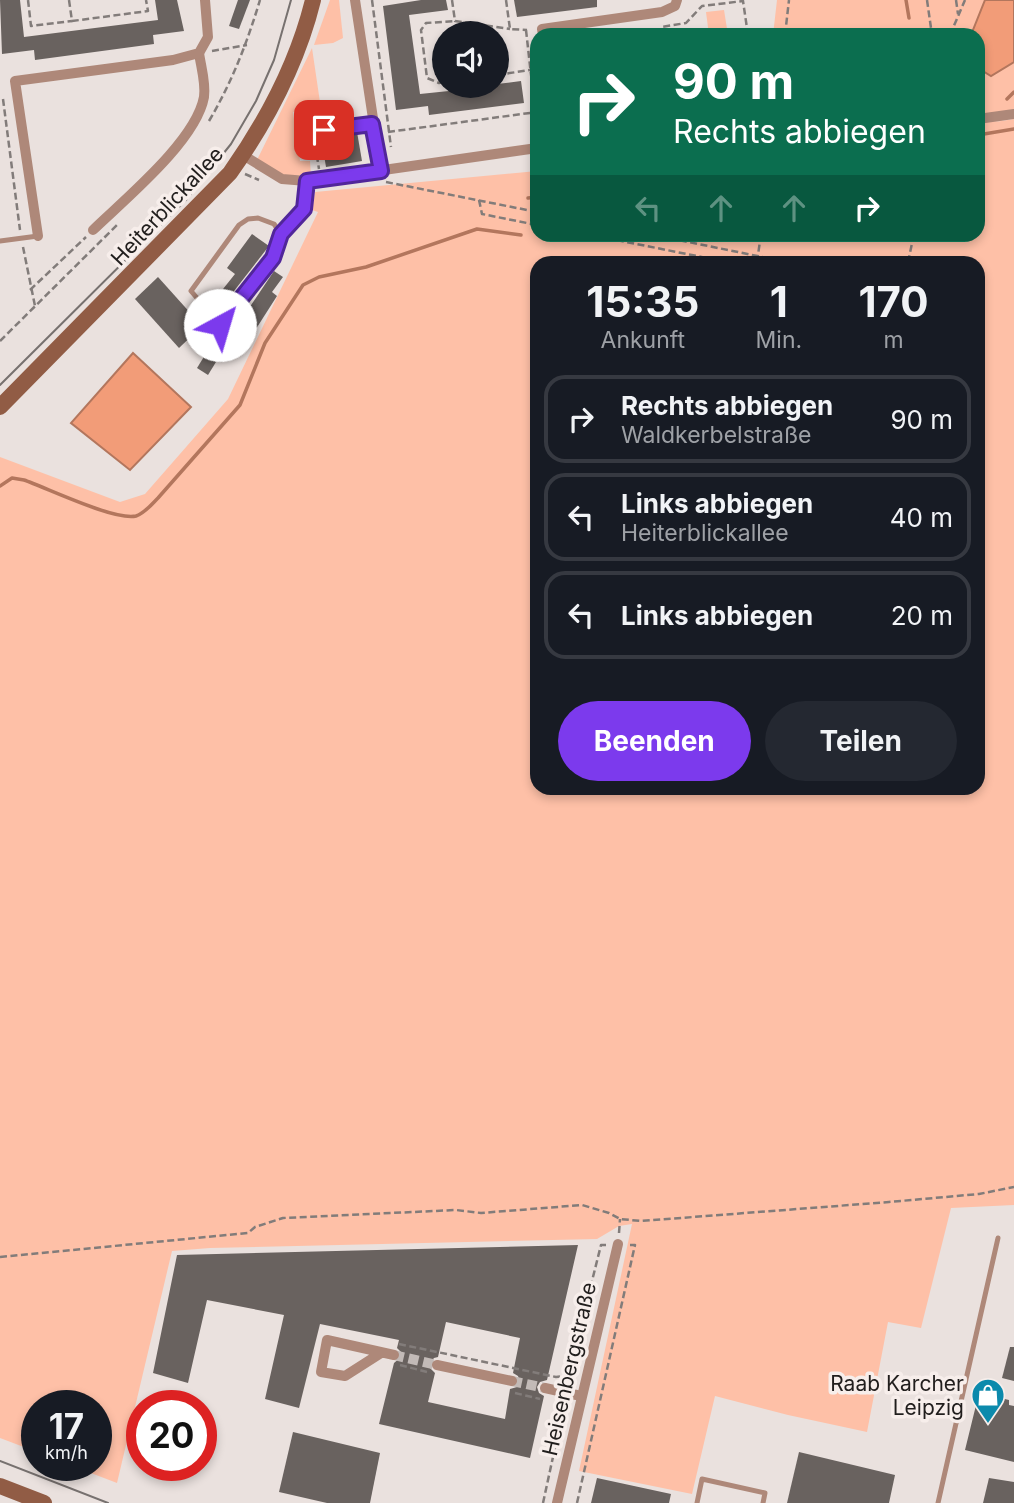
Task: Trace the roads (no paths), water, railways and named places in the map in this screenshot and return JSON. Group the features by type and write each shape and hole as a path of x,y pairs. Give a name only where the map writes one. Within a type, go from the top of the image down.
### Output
{"main road":[{"name":"Heiterblickallee","path":"0,407 230,173 276,96 313,0"},
{"path":"0,1486 44,1503"}],"street":[{"name":"Heiterblickallee","path":"93,230 158,167 193,122 201,106 204,94 199,53 208,37 205,0"},
{"path":"355,0 381,171"},
{"path":"566,28 662,12 675,6 677,0"},
{"path":"38,236 15,82 173,60 199,53"},
{"path":"985,118 1014,114"},
{"path":"243,155 282,179 307,181 530,150"},
{"name":"Heisenbergstraße","path":"557,1503 618,1241"},
{"path":"381,1353 345,1376 321,1372 327,1340 394,1355"},
{"path":"437,1365 512,1381"},
{"path":"545,1388 582,1396"}],"lane":[{"path":"320,131 373,129"},
{"path":"281,234 274,224 258,218 248,219 239,225 191,291 220,325 273,258 281,234 304,209 307,181"},
{"path":"0,241 38,236"},
{"path":"937,1503 998,1238"},
{"path":"697,1503 702,1479 765,1493 763,1503"}],"waterway":[{"path":"906,0 909,18"},
{"path":"1007,99 1014,92"},
{"path":"985,134 1014,129"},
{"path":"0,486 12,478 24,480 113,514 139,515 158,498 240,405 265,343 303,285 319,277 366,267 477,229 521,235"}],"tunnel":[{"path":"394,1355 437,1365"},
{"path":"512,1381 545,1388"}],"tram line":[{"path":"0,385 186,200 231,144 256,101 274,60 291,0"},
{"path":"0,1461 108,1503"}],"place":[{"name":"Raab Karcher Leipzig","path":"988,1425"}]}
